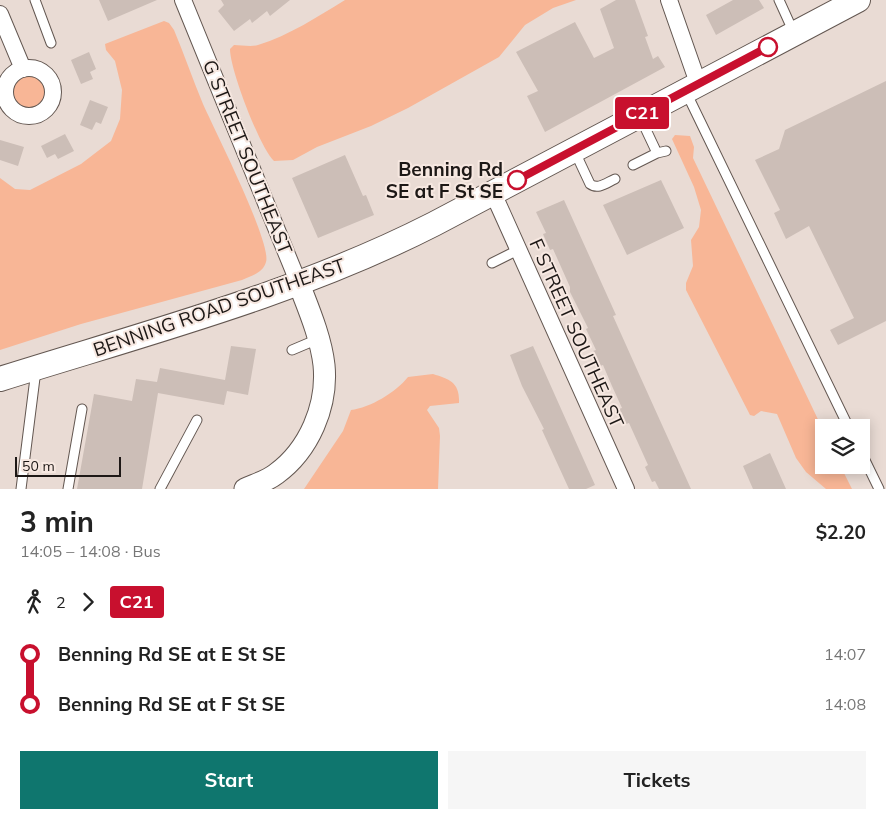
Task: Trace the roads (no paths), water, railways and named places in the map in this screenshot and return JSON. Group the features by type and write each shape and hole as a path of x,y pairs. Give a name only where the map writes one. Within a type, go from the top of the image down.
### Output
{"main road":[{"name":"BENNING ROAD SOUTHEAST","path":"0,379 299,284 404,239 855,1"}],"street":[{"name":"G STREET SOUTHEAST","path":"183,0 299,284 318,339 324,366 324,388 319,410 311,431 300,449 286,466 270,478 247,489"},
{"path":"669,0 692,86"},
{"path":"0,14 23,69"},
{"name":"F STREET SOUTHEAST","path":"492,193 626,489"}],"lane":[{"path":"35,0 51,43"},
{"path":"779,0 794,33"},
{"path":"692,86 845,419"},
{"path":"633,165 661,152 639,114"},
{"path":"574,150 590,184 597,187 615,179"},
{"path":"492,263 518,250"},
{"path":"292,350 318,339"},
{"path":"21,489 36,368"},
{"path":"68,489 82,409"},
{"path":"160,489 197,420"},
{"path":"870,470 879,489"}],"place":[{"name":"Benning Rd SE at F St SE","path":"517,180"}]}
